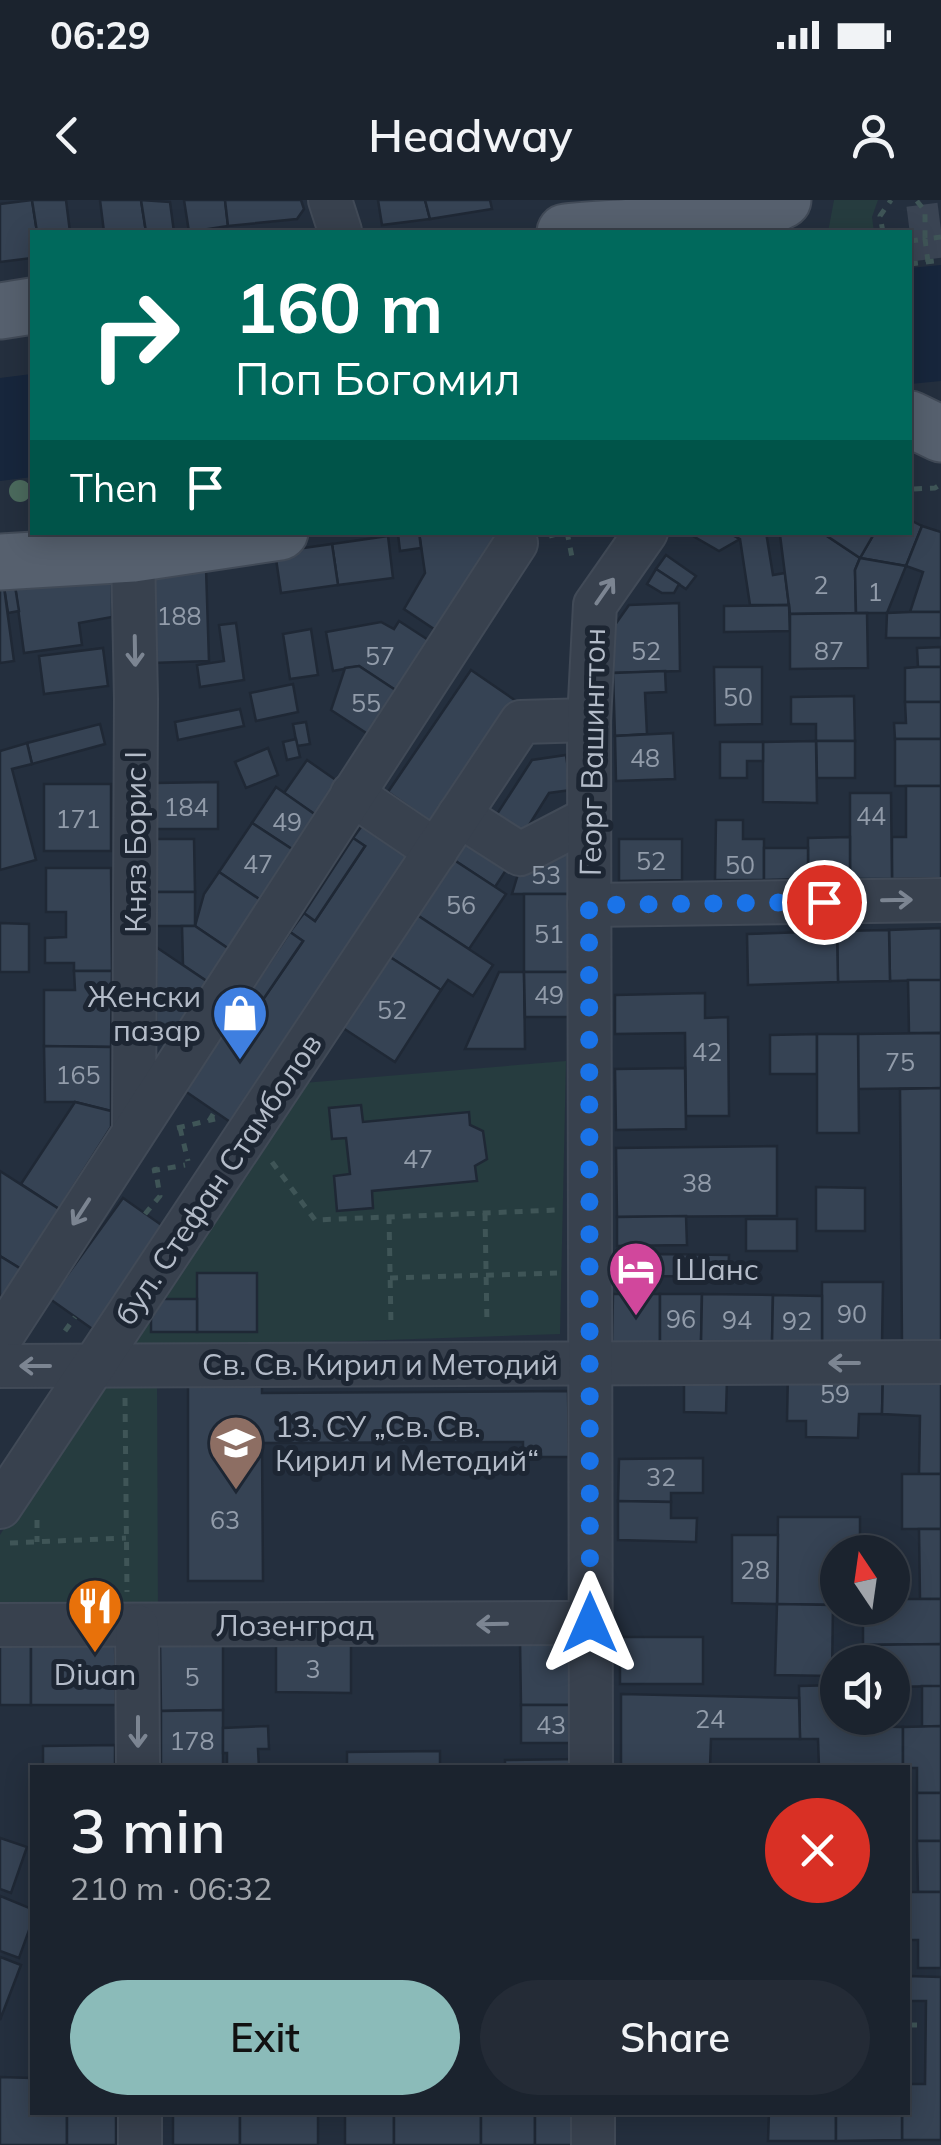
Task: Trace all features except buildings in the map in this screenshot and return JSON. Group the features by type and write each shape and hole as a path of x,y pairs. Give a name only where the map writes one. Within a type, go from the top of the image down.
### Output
{"main road":[{"path":"582,221 732,216 768,208 801,213"},
{"path":"0,311 30,306"},
{"path":"0,322 30,319"},
{"path":"0,531 30,526"},
{"path":"0,562 133,554 260,535"}],"street":[{"name":"Георг Вашингтон","path":"591,1765 589,720 595,605 644,535"},
{"path":"0,1338 516,543"},
{"name":"Княз Борис I","path":"130,1135 133,554"},
{"name":"бул. Стефан Стамболов","path":"0,1507 109,1366 199,1208 215,1161 436,851 521,722 589,720"},
{"path":"352,794 436,851"},
{"path":"460,815 520,854 589,818"},
{"path":"589,905 941,900"},
{"name":"Св. Св. Кирил и Методий","path":"0,1366 941,1362"},
{"name":"Лозенград","path":"0,1625 590,1623"},
{"path":"132,1626 138,1765"},
{"path":"140,2115 140,2145"},
{"path":"593,2115 593,2145"}],"path":[{"path":"882,230 880,216 891,200"},
{"path":"916,200 927,218 928,262"},
{"path":"912,242 941,237"},
{"path":"912,264 941,260"},
{"path":"568,535 574,562"},
{"path":"168,1076 180,1128 215,1161"},
{"path":"209,1120 215,1111"},
{"path":"130,1135 218,1118 215,1161 199,1208"},
{"path":"100,1182 215,1161"},
{"path":"284,1179 315,1220 566,1210"},
{"path":"484,1213 488,1325"},
{"path":"389,1216 392,1325"},
{"path":"390,1278 563,1273"},
{"path":"109,1366 132,1626"},
{"path":"0,1544 126,1538"},
{"path":"910,2025 925,2026"}],"green space":[{"path":"834,200 878,200 872,217 874,230 828,230"},
{"path":"566,1061 560,1334 121,1349 303,1083"},
{"path":"157,1371 158,1613 0,1613 0,1535 99,1377"}],"water":[{"path":"941,265 941,381 912,384 912,268"},
{"path":"30,374 30,477 0,481 0,378"}],"tunnel":[{"path":"912,234 941,230"}],"place":[{"name":"Женски пазар","path":"240,1062"},
{"name":"Шанс","path":"636,1318"},
{"name":"13. СУ „Св. Св. Кирил и Методий“","path":"236,1492"},
{"name":"Diuan","path":"95,1655"}],"route":[{"path":"590,1623 589,905 824,902"}]}
